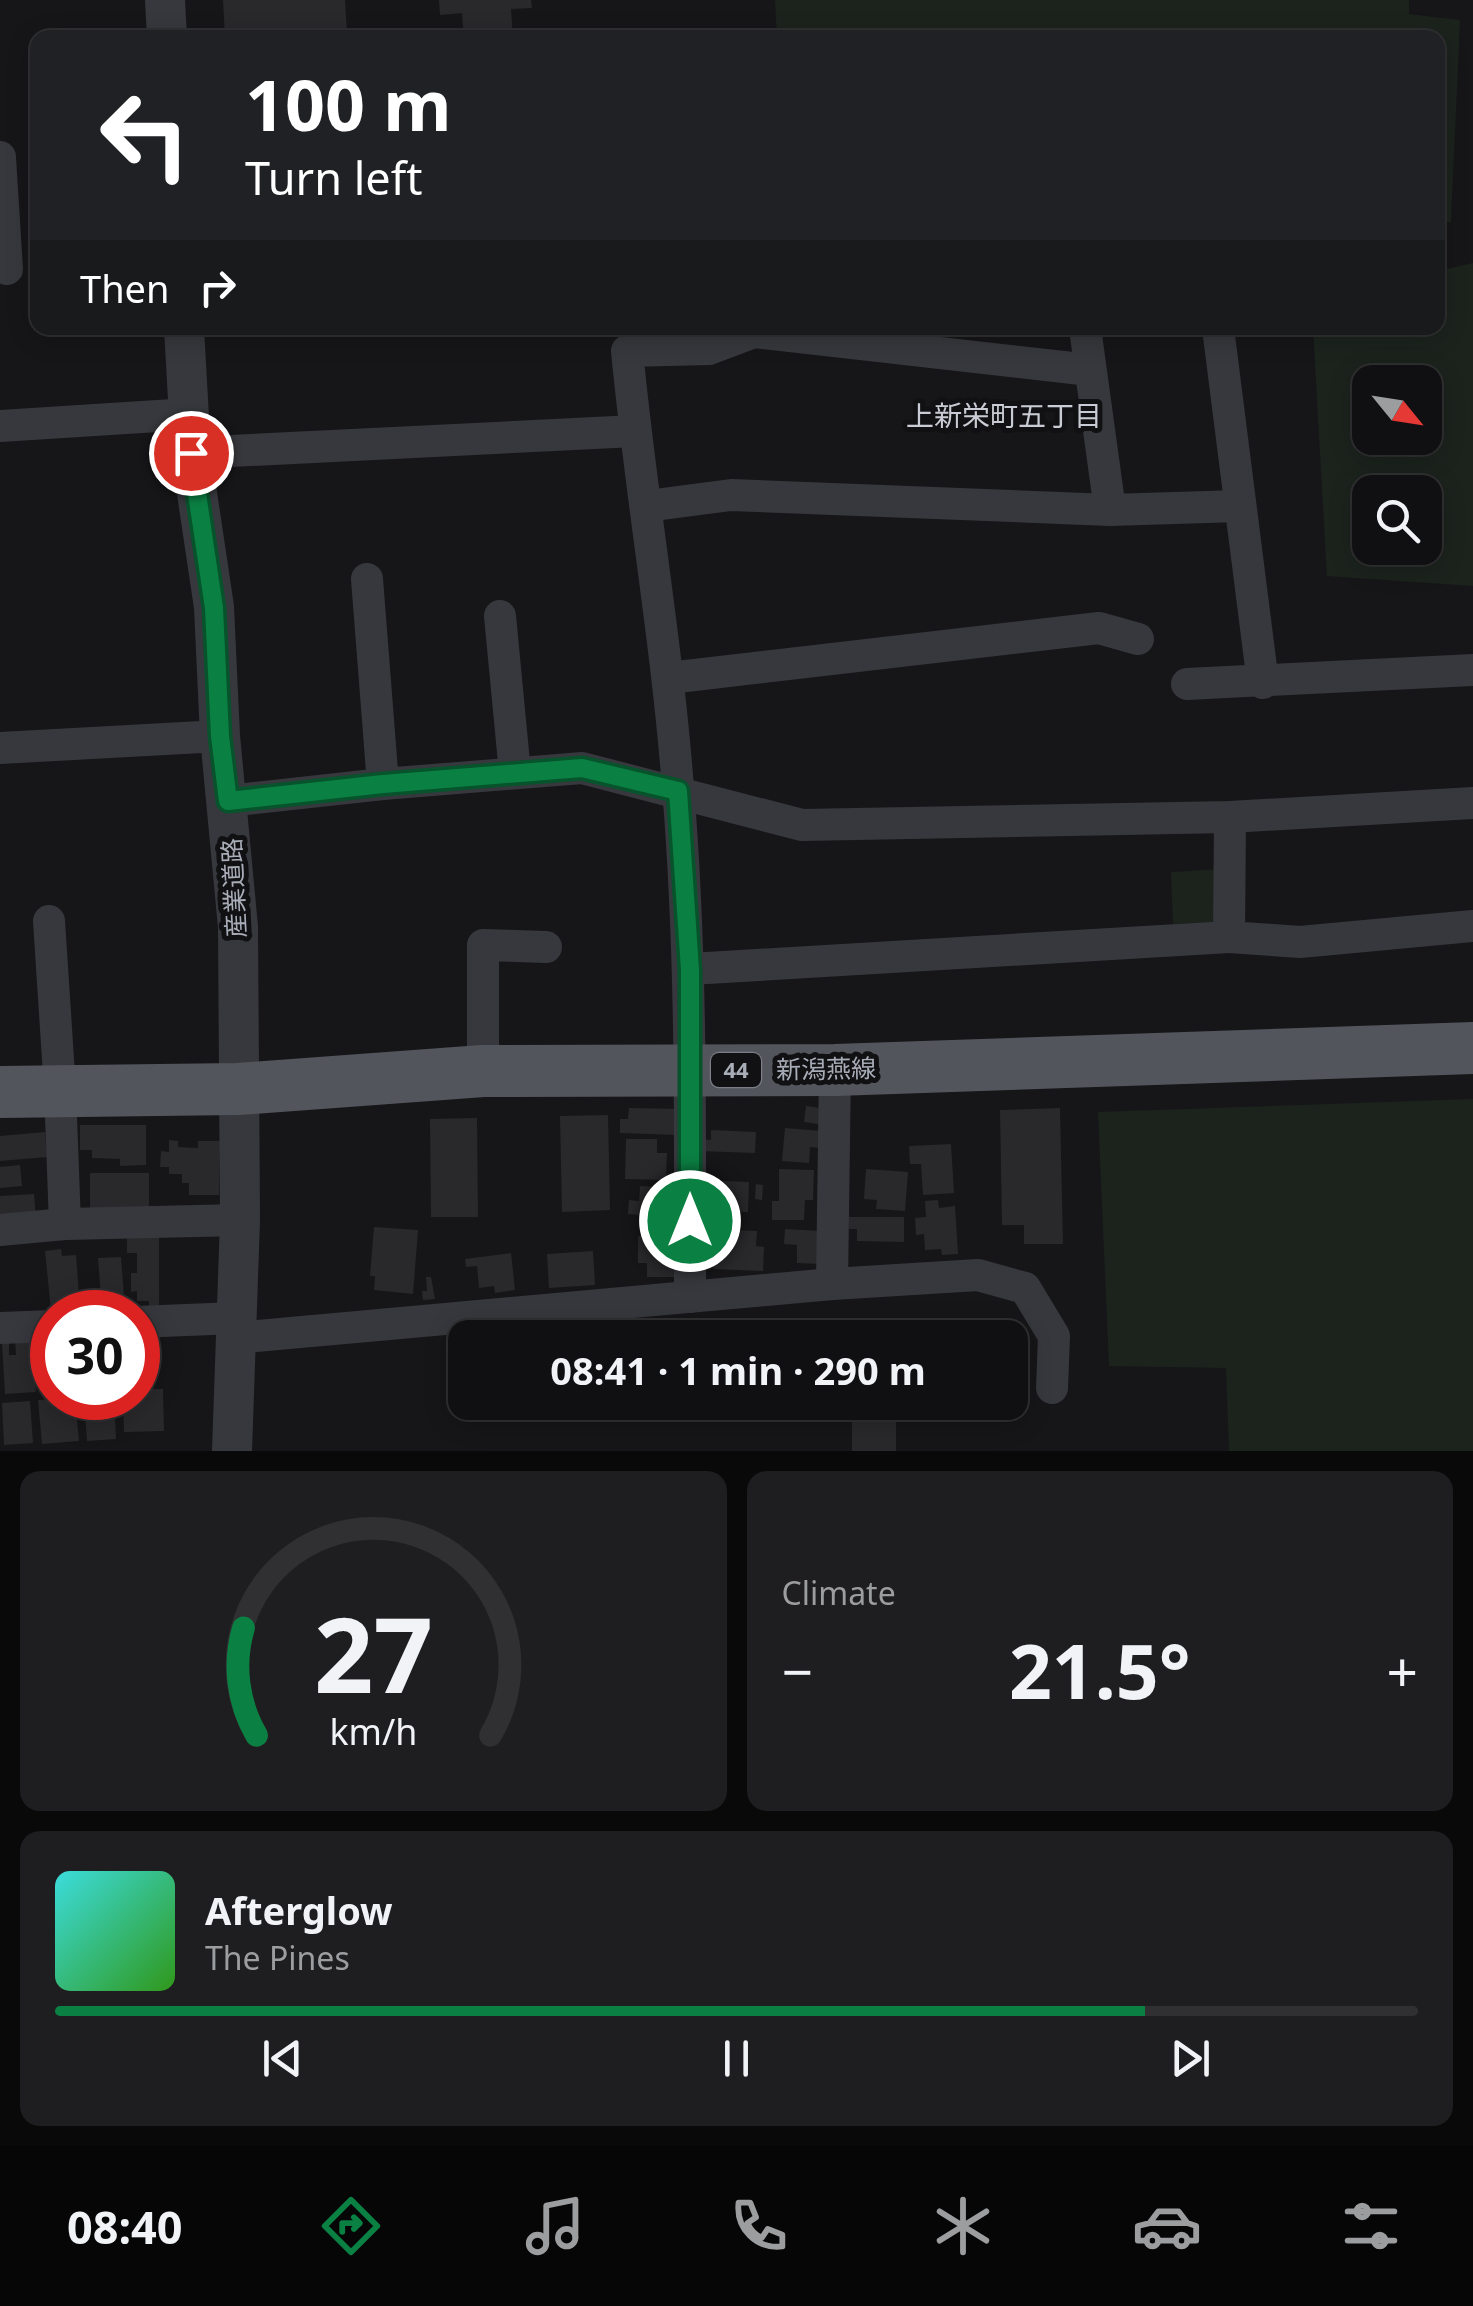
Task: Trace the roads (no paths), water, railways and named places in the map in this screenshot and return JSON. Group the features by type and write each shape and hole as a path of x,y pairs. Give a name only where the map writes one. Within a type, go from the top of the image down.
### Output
{"main road":[{"name":"新潟燕線","path":"0,1092 238,1089 483,1071 834,1070 1473,1048"}],"street":[{"path":"165,0 167,30"},
{"path":"0,156 15,268"},
{"name":"産業道路","path":"184,335 190,433 214,608 220,736 238,927 240,1220 232,1451"},
{"path":"690,1297 690,970 669,678 627,352 709,349 746,335"},
{"path":"781,335 1090,370"},
{"path":"1086,335 1110,510"},
{"path":"1219,335 1263,683"},
{"path":"0,426 190,433 635,431"},
{"path":"648,506 731,495 1110,510 1239,506"},
{"path":"367,579 383,784"},
{"path":"500,616 516,773"},
{"path":"669,678 1099,628 1138,638"},
{"path":"1186,684 1473,670"},
{"path":"0,748 220,736"},
{"path":"228,801 582,768 802,825 1230,818 1473,803"},
{"path":"1229,937 1230,818"},
{"path":"48,922 65,1224"},
{"path":"690,970 1229,937 1300,942 1473,926"},
{"path":"483,1071 483,945 546,947"},
{"path":"832,1284 834,1070"},
{"path":"0,1230 65,1224 240,1220"},
{"path":"160,1323 235,1328 978,1275 1025,1288 1054,1336 1052,1388"},
{"path":"0,1328 30,1327"}],"district":[{"name":"上新栄町五丁目","path":"1004,416"}]}
